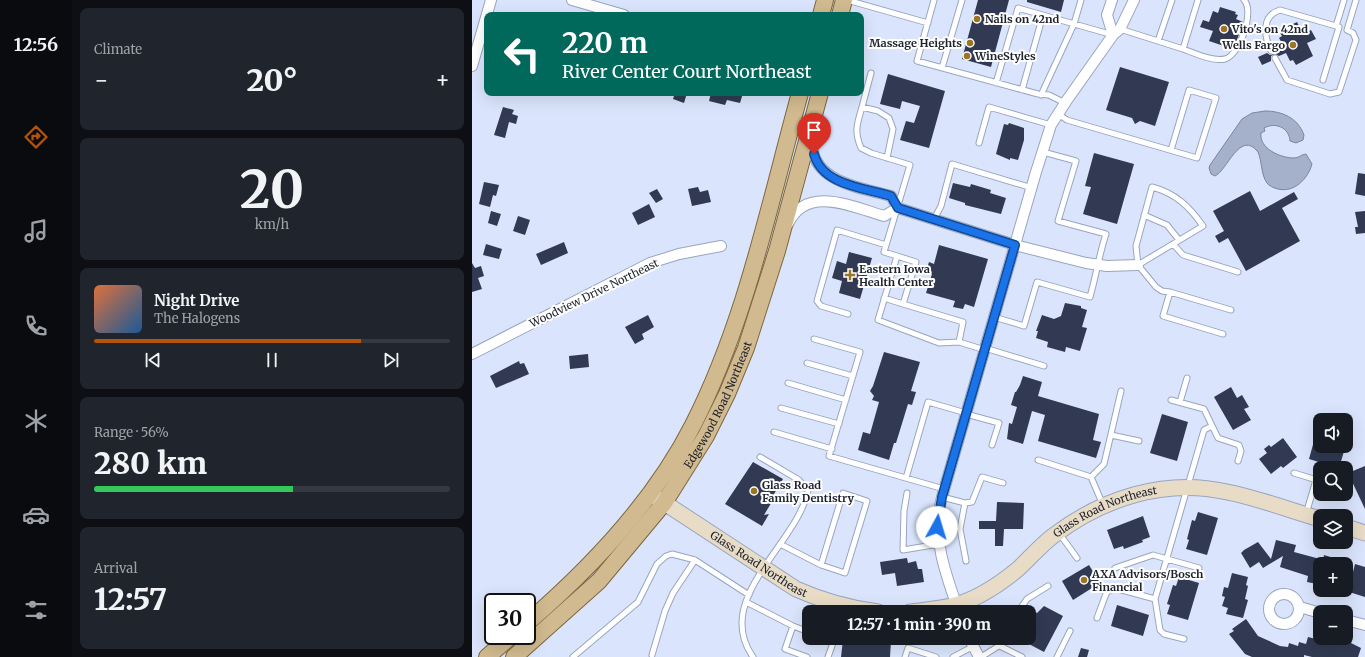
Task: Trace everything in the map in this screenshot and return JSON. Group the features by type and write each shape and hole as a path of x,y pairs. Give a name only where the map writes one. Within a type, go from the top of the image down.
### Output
{"main road":[{"path":"822,12 825,0"},
{"path":"841,12 844,0"},
{"name":"Edgewood Road Northeast","path":"536,615 587,568 622,530 650,493 693,426 711,389 732,335 750,281 799,96"},
{"name":"Edgewood Road Northeast","path":"514,657 599,581 664,503 706,436 727,394 746,348 777,251 819,96"},
{"path":"493,654 502,645"}],"street":[{"path":"488,12 491,0"},
{"path":"572,0 614,12"},
{"path":"1112,0 1107,15 1117,32"},
{"path":"957,605 939,551 937,527 943,493 1015,245 1052,125 1064,103 1117,32 1134,0"},
{"path":"472,66 484,24"},
{"path":"814,116 811,145 816,162 825,174 838,181 891,196 898,208 1015,245 1096,265 1138,265"},
{"path":"777,251 792,217 804,204 819,200 835,202 884,216 898,208"},
{"name":"Woodview Drive Northeast","path":"472,354 650,263 679,254 721,246"},
{"name":"Glass Road Northeast","path":"963,605 1018,569 1058,532 1103,506 1139,493 1186,488 1227,492 1313,517"},
{"name":"Glass Road Northeast","path":"650,493 796,589 821,600 839,605"},
{"path":"1353,529 1365,533"},
{"path":"1300,607 1313,611"},
{"path":"1353,622 1365,625"},
{"path":"972,645 980,657"}],"lane":[{"path":"847,0 928,22"},
{"path":"934,0 917,61 1041,95 1049,95 1064,103"},
{"path":"942,68 962,0"},
{"path":"1041,95 1074,24 1081,0"},
{"path":"1158,41 1172,0"},
{"path":"1182,49 1198,0"},
{"path":"996,83 1018,8 1074,24 1158,41 1219,60 1227,59 1234,55 1238,48 1249,14 1244,0"},
{"path":"1323,80 1344,0"},
{"path":"1347,30 1356,0"},
{"path":"1271,51 1266,39 1266,24 1268,16 1273,12 1280,10 1347,30 1353,33 1356,40 1341,89 1335,94 1330,94 1287,80 1275,58"},
{"path":"1022,90 1043,15"},
{"path":"871,73 856,126 856,136 861,148 871,153 910,165 884,252 916,262 903,304"},
{"path":"1058,114 1067,120 1197,158 1216,98 1189,90 1170,150"},
{"path":"862,107 878,111 889,118 893,129 887,158"},
{"path":"979,143 989,107 1052,125"},
{"path":"994,317 1024,326 1037,282 1090,297 1096,274 1096,265 1106,234 1058,221 1076,160 1043,152"},
{"path":"934,220 941,206 952,164 1032,188"},
{"path":"1138,265 1203,226 1194,213 1177,197 1152,187 1136,246 1138,265 1156,287 1162,291 1230,310"},
{"path":"1144,215 1167,225 1179,240"},
{"path":"848,314 821,306 817,301 837,230 886,245"},
{"path":"1173,244 1183,255 1238,272"},
{"path":"897,256 878,320 939,343 959,342 1044,366"},
{"path":"1170,292 1163,316 1223,334"},
{"path":"884,298 963,322 959,342"},
{"path":"814,339 860,352 830,456 906,478 965,504 972,502 982,477 1003,483"},
{"path":"806,363 853,376"},
{"path":"1180,402 1187,378"},
{"path":"788,383 846,400"},
{"path":"1091,477 1104,464 1114,424 1113,419 1121,391"},
{"path":"1171,400 1204,409 1218,438 1239,445 1241,450 1238,461"},
{"path":"906,478 928,402 999,423 992,445"},
{"path":"781,408 839,424"},
{"path":"1184,639 1164,634 1160,630 1155,600 1186,488 1204,430 1212,426"},
{"path":"774,432 832,448"},
{"path":"1111,435 1139,441"},
{"path":"753,657 749,651 742,629 746,602 763,568 800,514 806,503 808,491 799,480 760,457"},
{"path":"1038,460 1091,477 1103,506"},
{"path":"1294,472 1313,478"},
{"path":"907,493 904,511 903,550 939,544"},
{"path":"780,544 821,565 845,573 867,501 843,494 821,565"},
{"path":"1306,515 1313,495"},
{"path":"965,504 960,529 966,561"},
{"path":"1058,532 1077,558"},
{"path":"573,657 638,602 661,560 672,554 677,554 695,560 749,595"},
{"path":"1115,568 1153,555 1199,568"},
{"path":"652,654 665,611 673,593 695,560"},
{"path":"1023,605 1027,599 1048,586"},
{"path":"1097,618 1109,590 1118,589 1155,600"},
{"path":"746,602 802,629"},
{"path":"793,626 785,649 807,657"},
{"path":"1057,657 1070,631"},
{"path":"828,657 832,645"},
{"path":"953,657 967,645"},
{"path":"980,657 998,645 1022,657"},
{"path":"905,657 908,648 936,657"}],"water":[{"path":"1265,111 1277,112 1289,117 1298,124 1301,129 1304,135 1303,140 1296,143 1290,141 1287,132 1281,127 1277,126 1268,126 1264,128 1265,131 1261,133 1261,139 1263,144 1272,152 1289,158 1306,154 1312,164 1304,180 1300,184 1290,189 1284,190 1270,186 1265,180 1258,152 1251,146 1245,145 1234,154 1220,173 1215,176 1211,174 1209,168 1210,165 1242,119 1252,113"}],"building":[{"path":"978,0 1009,0 991,67 962,59"},
{"path":"1027,0 1064,0 1061,12 1027,2"},
{"name":"Vito's on 42nd","path":"1220,7 1236,12 1235,14 1238,15 1236,19 1243,22 1237,40 1230,48 1209,41 1213,31 1200,27 1203,20 1209,22 1213,11 1218,13"},
{"name":"Wells Fargo","path":"1297,22 1303,34 1311,30 1316,39 1307,43 1313,56 1296,65 1293,60 1290,61 1286,53 1279,56 1275,54 1271,56 1271,61 1262,65 1258,57 1267,53 1270,55 1274,54 1275,49 1283,45 1279,38 1282,36 1279,31"},
{"path":"1120,67 1169,82 1155,126 1140,121 1135,124 1132,118 1106,110"},
{"path":"888,74 945,91 929,148 900,140 906,121 914,123 920,106 902,101 900,109 880,104"},
{"path":"674,96 686,96 684,103 673,99"},
{"path":"710,96 742,96 740,103 727,100 725,105 709,101"},
{"path":"503,107 514,110 512,114 518,116 516,124 509,122 505,138 494,135"},
{"path":"1009,123 1024,128 1024,140 1018,160 1010,158 1010,160 996,154 1004,124 1008,125"},
{"path":"1094,153 1134,164 1117,224 1083,214 1091,187 1085,186"},
{"path":"1358,173 1365,174 1365,196 1355,194"},
{"path":"484,182 499,185 496,196 493,195 490,207 479,204"},
{"path":"953,183 970,187 971,184 991,190 990,193 1006,198 1001,214 965,205 965,203 949,198"},
{"path":"698,187 700,192 708,190 711,202 692,206 688,189"},
{"path":"657,189 663,199 656,203 649,193"},
{"path":"1250,191 1260,211 1294,192 1298,199 1282,208 1300,241 1246,271 1228,238 1219,243 1215,236 1224,231 1213,211"},
{"path":"649,204 655,217 638,225 632,213"},
{"path":"491,211 501,214 497,226 488,223"},
{"path":"1365,211 1365,233 1356,234 1355,227 1358,227 1355,212"},
{"path":"518,216 530,220 525,235 513,231"},
{"path":"564,242 568,253 541,265 536,254"},
{"path":"486,244 502,249 499,259 483,255"},
{"path":"939,245 988,259 974,307 965,304 963,309 953,307 955,301 926,293 932,274 926,272 929,262 934,264"},
{"name":"Eastern Iowa Health Center","path":"849,252 872,258 860,299 839,293 842,281 832,278 837,261 846,264"},
{"path":"472,263 475,268 481,266 484,276 478,278 482,289 472,292"},
{"path":"1065,303 1081,306 1081,308 1087,310 1082,327 1087,328 1080,351 1066,347 1065,352 1047,347 1048,342 1036,338 1038,331 1036,331 1042,315 1054,319 1061,316"},
{"path":"648,315 654,327 642,334 644,339 635,344 625,327"},
{"path":"884,352 920,362 911,391 916,392 912,405 908,404 889,460 858,450 863,432 870,434 879,402 872,400 874,396 870,391"},
{"path":"588,354 589,367 570,369 569,356"},
{"path":"519,361 520,364 524,363 529,374 496,388 490,376"},
{"path":"1023,376 1042,382 1038,396 1099,414 1093,440 1101,442 1096,458 1038,441 1045,415 1032,411 1023,444 1007,439 1009,423 1012,424 1017,407 1011,405 1015,392 1020,385"},
{"path":"1231,387 1237,398 1242,395 1249,407 1244,409 1251,420 1233,430 1214,397"},
{"path":"1162,414 1188,422 1177,461 1150,453"},
{"path":"1283,438 1297,457 1283,468 1281,466 1271,474 1259,459 1267,453 1264,449 1269,445 1271,447"},
{"path":"1313,445 1313,453 1344,453 1341,461 1316,461 1309,459"},
{"name":"Glass Road Family Dentistry","path":"753,462 783,479 771,499 773,500 764,515 769,514 762,526 725,504"},
{"path":"1365,466 1365,509 1353,484 1353,471"},
{"path":"997,502 1024,503 1023,529 1004,529 1003,546 995,546 995,529 979,529 979,521 996,521"},
{"path":"1198,512 1218,518 1207,555 1186,549 1192,520 1195,521"},
{"path":"1143,516 1150,537 1142,540 1143,542 1124,549 1123,546 1114,549 1107,530"},
{"path":"1276,540 1296,545 1294,552 1313,557 1313,583 1307,582 1308,576 1280,567 1283,556 1263,568 1259,562 1250,568 1241,553 1258,542 1271,559"},
{"path":"907,558 908,563 916,561 918,569 922,569 924,582 897,586 895,573 882,575 880,562"},
{"path":"1355,564 1365,567 1365,597 1353,593 1353,572"},
{"path":"1089,565 1100,583 1073,600 1062,581"},
{"path":"1232,573 1248,577 1246,585 1248,586 1245,599 1248,600 1243,618 1226,614 1228,608 1222,606 1225,597 1222,596 1224,587 1228,588"},
{"path":"1179,577 1199,583 1188,620 1167,614 1170,605 1167,604 1173,585 1176,586"},
{"path":"1117,605 1149,615 1143,636 1111,626"},
{"path":"1044,606 1063,616 1044,652 1031,645 1036,645 1037,613"},
{"path":"1246,619 1258,636 1280,646 1288,647 1289,643 1298,646 1299,642 1306,644 1308,637 1313,638 1313,645 1353,644 1361,648 1358,657 1312,657 1304,655 1304,657 1252,657 1245,654 1229,634 1234,631 1232,629"},
{"path":"842,645 891,645 890,657 841,657"},
{"path":"1081,648 1089,650 1087,657 1078,657"}],"place":[{"name":"Nails on 42nd","path":"977,19"},
{"name":"Vito's on 42nd","path":"1224,29"},
{"name":"Massage Heights","path":"970,43"},
{"name":"Wells Fargo","path":"1293,45"},
{"name":"WineStyles","path":"967,56"},
{"name":"Eastern Iowa Health Center","path":"850,275"},
{"name":"Glass Road Family Dentistry","path":"754,491"},
{"name":"AXA Advisors/Bosch Financial","path":"1084,580"}],"route":[{"path":"814,154 816,162 825,174 838,181 891,196 898,208 1015,245 939,506 937,527"}]}
